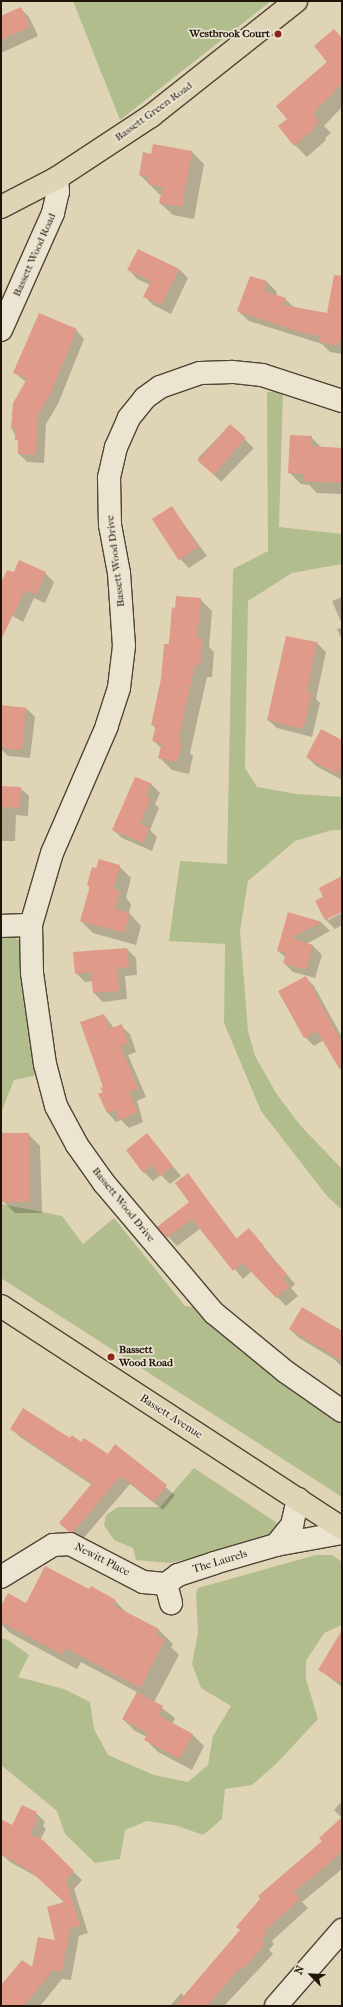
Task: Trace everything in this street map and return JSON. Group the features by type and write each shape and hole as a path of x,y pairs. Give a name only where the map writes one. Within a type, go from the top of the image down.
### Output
{"main road":[{"name":"Bassett Green Road","path":"1,207 57,178 151,116 296,1"},
{"name":"Bassett Avenue","path":"1,1306 342,1528"}],"street":[{"name":"Bassett Wood Road","path":"1,330 54,213 58,192 57,178"},
{"name":"Bassett Wood Drive","path":"342,401 262,375 232,372 200,373 160,387 145,398 129,418 116,447 109,478 110,525 119,573 124,646 119,688 106,726 52,853 31,925 32,973 45,1064 56,1106 77,1145 124,1207 214,1314 286,1372 342,1411"},
{"path":"1,926 31,925"},
{"path":"276,1546 292,1525 298,1500"},
{"name":"The Laurels","path":"168,1594 178,1576 214,1563 276,1546 342,1533"},
{"name":"Newitt Place","path":"1,1577 53,1545 70,1544 168,1594"},
{"path":"276,2006 342,1930"}],"green space":[{"path":"73,1 271,1 120,120"},
{"path":"283,391 279,527 342,534 342,564 292,573 248,601 245,768 257,787 297,794 342,797 342,830 332,830 295,841 248,881 240,931 248,1031 255,1056 276,1093 300,1125 342,1169 342,1210 327,1196 261,1111 224,1023 225,944 169,941 180,861 227,864 233,569 268,551 267,392"},
{"path":"1,937 13,937 22,942 38,1075 14,1080 1,1113"},
{"path":"1,1204 62,1216 83,1244 114,1218 185,1306 200,1308 342,1418 342,1497 1,1278"},
{"path":"194,1468 280,1525 268,1540 170,1563 136,1560 133,1548 114,1540 104,1525 106,1515 118,1507 160,1507"},
{"path":"316,1555 332,1555 342,1562 342,1625 324,1633 306,1661 306,1679 318,1719 276,1764 252,1785 225,1789 222,1819 203,1835 178,1826 147,1821 125,1830 120,1859 95,1863 65,1834 57,1811 1,1765 1,1638 8,1640 29,1655 18,1677 64,1689 90,1702 94,1729 108,1755 154,1775 188,1782 208,1765 213,1736 231,1706 201,1688 192,1664 198,1633 196,1593 198,1588"}],"building":[{"path":"21,7 30,27 1,40 1,16"},
{"path":"334,29 342,38 342,84 313,113 319,121 314,126 315,128 294,146 278,126 287,119 276,106 327,62 314,46"},
{"path":"153,144 192,151 182,207 159,203 163,187 148,184 149,177 139,175 143,152 151,154"},
{"path":"138,249 179,269 162,305 143,297 151,281 127,270"},
{"path":"334,275 342,276 342,339 340,339 338,346 319,342 320,336 299,332 237,311 250,276 267,281 264,291 286,298 283,305 327,313"},
{"path":"39,313 77,329 50,395 38,415 36,455 18,454 18,440 15,440 15,429 11,429 13,403 27,379 13,373"},
{"path":"230,424 246,438 214,475 198,461"},
{"path":"290,435 312,436 311,446 342,448 342,483 303,481 304,474 288,473"},
{"path":"172,506 199,547 179,560 152,519"},
{"path":"19,560 46,572 36,595 25,590 1,640 1,583 7,570 14,572"},
{"path":"176,596 201,598 197,638 203,639 200,665 195,665 178,742 182,743 177,762 158,758 162,743 152,741 156,726 151,725 161,679 164,644 169,644 172,607 175,608"},
{"path":"286,636 317,642 307,692 312,693 303,729 267,720"},
{"path":"1,705 26,708 22,750 1,748"},
{"path":"321,729 342,740 342,765 337,774 306,757"},
{"path":"135,777 151,783 146,796 151,798 140,824 149,828 143,843 112,830"},
{"path":"1,786 21,787 20,808 1,807"},
{"path":"99,859 120,865 113,889 120,891 115,909 130,913 124,933 80,921 90,886 87,885 92,867 96,868"},
{"path":"342,876 342,912 325,920 315,901 323,897 319,888"},
{"path":"288,912 322,922 291,938 313,945 306,970 283,963 286,953 277,951"},
{"path":"127,948 129,967 117,968 119,991 93,993 91,972 75,974 73,952"},
{"path":"306,976 342,1043 340,1070 317,1031 304,1038 278,991"},
{"path":"104,1014 109,1029 122,1024 128,1043 120,1046 138,1088 129,1092 138,1112 120,1120 115,1110 107,1113 98,1094 103,1092 100,1088 103,1087 80,1022"},
{"path":"1,1133 29,1133 29,1202 1,1202"},
{"path":"147,1133 173,1166 160,1176 152,1165 143,1173 126,1150"},
{"path":"188,1173 236,1239 249,1228 264,1246 262,1247 287,1274 283,1279 290,1286 276,1298 243,1263 233,1271 192,1219 167,1238 157,1227 189,1202 175,1183"},
{"path":"302,1307 342,1331 342,1361 289,1329"},
{"path":"23,1408 70,1438 72,1435 81,1442 84,1438 108,1454 115,1444 167,1485 154,1502 121,1476 73,1532 69,1532 59,1523 92,1483 10,1429"},
{"path":"45,1566 89,1589 91,1586 116,1600 113,1605 159,1629 156,1635 165,1640 140,1688 66,1648 63,1655 1,1622 1,1606 8,1593 26,1603"},
{"path":"342,1630 342,1684 318,1670"},
{"path":"137,1692 163,1706 158,1715 193,1734 180,1759 144,1740 148,1733 122,1719"},
{"path":"22,1805 37,1812 34,1817 38,1819 30,1834 43,1840 74,1871 66,1880 80,1925 70,1928 62,1972 53,1970 24,2006 1,2006 1,1985 22,1960 32,1967 38,1937 55,1940 47,1907 64,1902 29,1870 1,1854 1,1819 12,1825"},
{"path":"342,1817 342,1850 330,1863 294,1892 300,1899 264,1932 266,1934 261,1941 265,1944 243,1969 241,1967 207,2006 175,2006 240,1930 236,1927 260,1899 258,1896 322,1841 319,1838"}],"place":[{"name":"Westbrook Court","path":"278,34"},
{"name":"Bassett Wood Road","path":"111,1357"}]}
